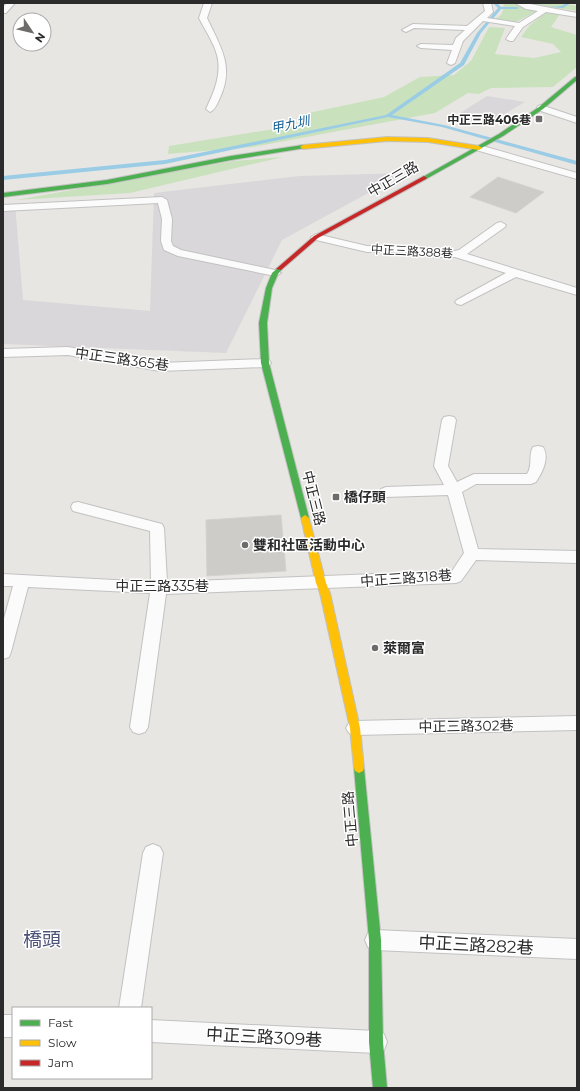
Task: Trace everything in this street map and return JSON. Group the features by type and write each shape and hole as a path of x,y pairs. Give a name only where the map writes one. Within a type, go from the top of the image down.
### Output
{"street":[{"name":"中正三路","path":"380,1088 376,1042 375,940 355,728 325,593 320,583 265,363 263,323 269,288 275,273 290,258 316,237 501,135 541,108 577,78"},
{"path":"3,195 107,182 230,158 326,144 387,139 414,139 481,146"}],"lane":[{"path":"3,11 11,3"},
{"path":"208,3 203,18 221,55 222,78 219,91 210,109"},
{"path":"452,63 459,40 488,12 487,3"},
{"path":"519,3 529,7 577,15"},
{"path":"510,39 520,25 546,9"},
{"path":"466,19 520,25"},
{"path":"406,30 413,26 462,28 479,21"},
{"path":"421,46 457,48"},
{"path":"541,108 577,120"},
{"path":"481,146 577,176"},
{"path":"3,208 39,204 162,200 167,219 166,241 168,248 178,253 275,273"},
{"name":"中正三路388巷","path":"316,237 358,248 375,250 410,249 458,255 501,225"},
{"path":"458,255 577,292"},
{"path":"461,302 515,273"},
{"name":"中正三路365巷","path":"3,353 68,351 160,367 265,363"},
{"path":"449,420 442,466 454,490 472,554 577,558"},
{"path":"386,492 454,490 474,479 531,479 537,470 538,450"},
{"path":"78,507 156,528 159,588 139,727"},
{"name":"中正三路318巷","path":"320,583 456,577 472,554"},
{"name":"中正三路335巷","path":"3,580 159,588 320,583"},
{"path":"3,652 22,581"},
{"name":"中正三路302巷","path":"355,728 577,723"},
{"path":"130,1007 153,853"},
{"name":"中正三路282巷","path":"375,940 577,949"},
{"name":"中正三路309巷","path":"152,1031 376,1042"}],"shaded area":[{"path":"487,96 525,102 484,126 454,117"},
{"path":"405,173 282,240 226,353 3,344 3,206 15,204 23,300 150,311 154,193 300,176"}],"green space":[{"path":"504,3 513,3 539,10 516,22 495,20 502,14"},
{"path":"526,3 561,3 577,6 577,11"},
{"path":"545,13 560,14 551,27 577,35 577,67 553,87 491,88 479,94 468,93 435,113 253,147 168,154 169,146 298,125 299,115 384,97 420,77 454,75 471,61 489,27 505,28 495,54 534,58 561,52 553,44 521,37 529,26"},
{"path":"283,157 130,193 16,200 233,161"}],"building":[{"path":"498,177 544,192 516,213 470,197"},
{"name":"雙和社區活動中心","path":"281,515 286,571 207,576 206,520"}],"waterway":[{"path":"495,3 500,8"},
{"path":"550,7 563,7 569,3"},
{"path":"388,116 462,64 479,33 500,8"},
{"path":"500,8 517,8"},
{"name":"甲九圳","path":"3,178 165,162 388,116"},
{"name":"甲九圳","path":"388,116 442,126 577,163"}],"traffic: fast":[{"path":"424,178 501,135 541,108 577,78"},
{"path":"3,195 107,182 231,158 303,147"},
{"path":"279,269 275,273 269,288 263,323 265,363 305,518"},
{"path":"359,768 375,940 376,1042 380,1088"}],"traffic: slow":[{"path":"303,147 387,139 428,140 479,148"},
{"path":"305,518 321,583 325,593 355,728 359,768"}],"traffic: jam":[{"path":"279,269 316,237 424,178"}],"place":[{"name":"中正三路406巷","path":"539,119"},
{"name":"橋仔頭","path":"336,497"},
{"name":"雙和社區活動中心","path":"245,545"},
{"name":"萊爾富","path":"375,648"}],"district":[{"name":"橋頭","path":"42,939"}]}
